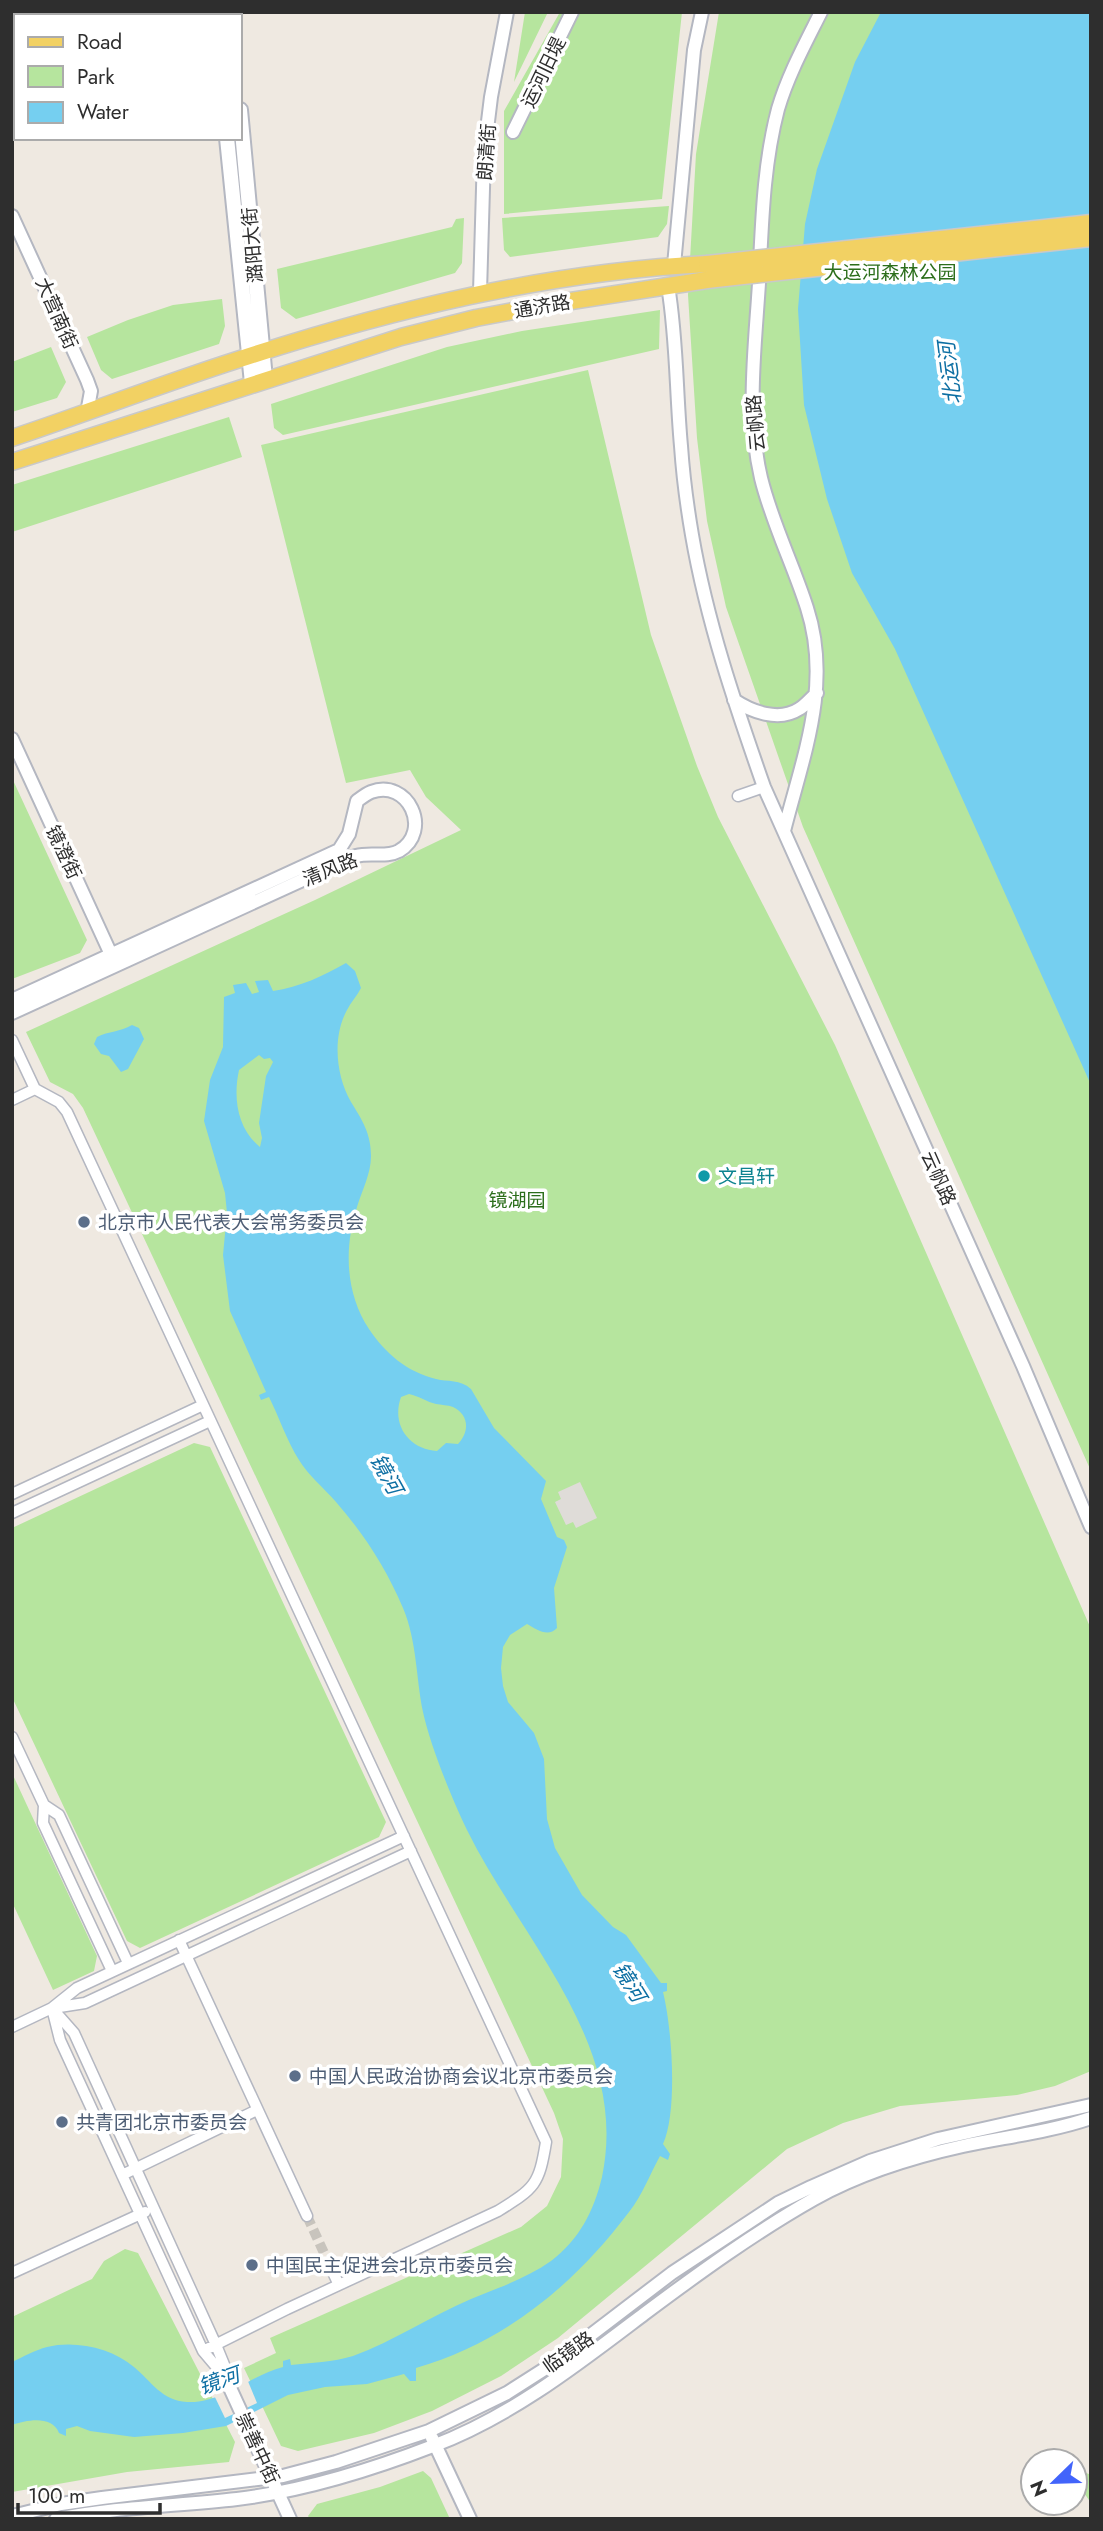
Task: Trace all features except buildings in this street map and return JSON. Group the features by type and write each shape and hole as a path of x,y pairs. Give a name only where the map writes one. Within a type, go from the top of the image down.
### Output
{"main road":[{"name":"潞阳大街","path":"227,140 256,354"},
{"name":"潞阳大街","path":"242,140 258,381"},
{"name":"通济路","path":"12,462 352,351 476,318 668,286 707,272 1091,222"},
{"name":"通济路","path":"12,438 256,354 480,292 611,271 674,265 707,272 1091,237"}],"street":[{"name":"朗清街","path":"480,292 484,154 491,97 507,12"},
{"name":"运河旧堤","path":"513,132 572,12"},
{"path":"674,265 694,50 702,12"},
{"name":"云帆路","path":"784,831 812,729 818,659 807,608 761,478 755,442 752,384 768,159 779,108 795,63 821,12"},
{"name":"大营南街","path":"12,216 87,380 91,391 86,413"},
{"name":"云帆路","path":"668,286 673,316 681,447 693,536 722,666 764,787 1023,1367 1091,1527"},
{"path":"734,700 747,709 780,716 798,710 817,693"},
{"name":"镜澄街","path":"12,739 114,960"},
{"path":"738,796 764,787"},
{"name":"清风路","path":"12,1000 114,960 356,856 389,855 400,850 410,841 416,828 414,810 404,796 388,790 371,792 357,801 349,834 340,850 114,960 12,1013"},
{"path":"12,1040 35,1089 59,1102 67,1112 546,2142 541,2171 528,2193 498,2211 203,2351"},
{"path":"12,1100 35,1089"},
{"path":"12,1494 203,1405"},
{"path":"12,1513 210,1420"},
{"path":"12,1737 44,1805 43,1823 112,1971"},
{"path":"44,1805 59,1815 128,1964"},
{"path":"12,2027 52,2008 77,1987 404,1836"},
{"path":"52,2008 85,2003 411,1852"},
{"path":"179,1940 307,2216"},
{"path":"52,2008 74,2034 216,2345 225,2367 225,2377"},
{"path":"52,2008 60,2040 203,2351 225,2377"},
{"name":"临镜路","path":"56,2519 76,2512 271,2477 335,2462 429,2431 506,2393 554,2363 672,2273 778,2203 870,2161 938,2139 1091,2105"},
{"path":"122,2175 257,2110"},
{"name":"临镜路","path":"12,2516 239,2498 290,2490 386,2463 435,2445 474,2428 552,2383 691,2279 775,2222 818,2197 908,2161 1091,2118"},
{"path":"12,2273 154,2208"},
{"path":"330,2266 339,2285"},
{"name":"崇善中街","path":"225,2377 290,2519"},
{"path":"429,2431 470,2519"}],"green space":[{"path":"525,12 548,12 514,82"},
{"path":"560,12 682,12 662,199 504,214 504,111"},
{"name":"大运河森林公园","path":"719,12 1091,12 1091,1471 803,827 726,607 707,521 697,438 688,295 696,154"},
{"path":"669,206 667,224 658,237 510,257 504,250 502,218"},
{"path":"464,218 462,263 455,273 296,319 281,308 277,269 452,227 456,219"},
{"path":"222,299 225,326 219,344 112,379 101,370 87,337 173,305"},
{"path":"660,310 659,349 283,435 274,428 271,404 447,347 522,331"},
{"path":"51,347 66,382 57,398 12,412 12,362"},
{"name":"镜湖园","path":"588,370 651,635 697,766 718,817 835,1045 1091,1629 1091,2071 1055,2086 1017,2095 900,2106 843,2123 787,2149 558,2338 501,2376 432,2411 374,2433 298,2451 281,2446 244,2368 276,2353 270,2338 521,2227 547,2206 561,2177 563,2139 554,2113 83,1108 73,1094 50,1082 26,1032 461,830 426,797 410,770 346,783 261,445"},
{"path":"229,417 242,457 12,532 12,485"},
{"path":"12,778 87,940 80,953 12,979"},
{"path":"194,1443 210,1447 386,1822 379,1837 140,1948 127,1941 12,1697 12,1528"},
{"path":"12,1773 97,1956 94,1971 53,1990 12,1902"},
{"path":"125,2249 138,2253 235,2442 229,2462 127,2472 12,2492 12,2317 92,2279 104,2261"},
{"path":"423,2471 431,2478 450,2519 310,2519 308,2516 317,2504 380,2487"},
{"path":"1089,2474 1091,2475 1091,2503 1089,2500"}],"shaded area":[{"path":"580,1482 597,1518 576,1528 573,1522 566,1525 555,1502 561,1499 558,1492"}],"water":[{"name":"北运河","path":"881,12 1091,12 1091,1085 895,649 852,573 827,499 804,405 798,309 805,224 817,169 855,62"},
{"name":"镜河","path":"346,963 355,971 361,988 342,1021 339,1032 339,1069 346,1092 365,1127 371,1148 370,1169 350,1238 349,1270 355,1300 369,1329 382,1346 398,1360 425,1376 458,1382 471,1389 494,1428 546,1481 541,1499 557,1537 564,1540 567,1547 554,1588 557,1628 546,1632 527,1624 510,1635 503,1647 503,1686 508,1702 534,1733 544,1759 547,1819 555,1848 582,1895 613,1927 626,1935 661,1983 667,1983 667,1991 663,1992 671,2047 672,2091 668,2129 663,2144 670,2154 668,2160 660,2156 629,2212 608,2239 561,2287 535,2308 479,2343 416,2368 416,2381 410,2381 404,2374 367,2384 325,2387 288,2395 226,2426 183,2433 134,2437 90,2431 77,2426 66,2429 66,2436 45,2421 12,2425 12,2362 47,2347 81,2345 104,2350 125,2360 164,2394 187,2402 224,2394 283,2367 283,2361 290,2359 291,2365 322,2362 368,2350 456,2306 522,2278 551,2261 570,2244 584,2224 595,2202 602,2177 606,2128 600,2082 586,2038 541,1953 489,1871 455,1803 426,1725 411,1633 403,1608 382,1565 365,1539 299,1460 269,1397 261,1400 259,1395 266,1392 230,1311 223,1255 227,1213 225,1193 204,1121 210,1080 223,1047 224,997 235,993 233,985 246,983 252,994 259,992 255,981 268,980 273,991 302,984","holes":["259,1055 264,1059 270,1058 273,1062 266,1076 259,1123 262,1138 260,1147 246,1131 237,1102 239,1070","409,1394 459,1410 466,1424 462,1440 458,1444 446,1443 437,1451 418,1446 411,1440 405,1434 398,1417 401,1397"]},
{"path":"132,1025 139,1028 144,1039 128,1069 121,1072 109,1056 101,1054 94,1044 97,1037"}],"pier":[{"path":"247,2379 257,2403 225,2418 213,2393"}],"tunnel":[{"path":"307,2216 330,2266"}],"place":[{"name":"文昌轩","path":"704,1176"},
{"name":"北京市人民代表大会常务委员会","path":"84,1222"},
{"name":"中国人民政治协商会议北京市委员会","path":"295,2076"},
{"name":"共青团北京市委员会","path":"62,2122"},
{"name":"中国民主促进会北京市委员会","path":"252,2265"}]}
